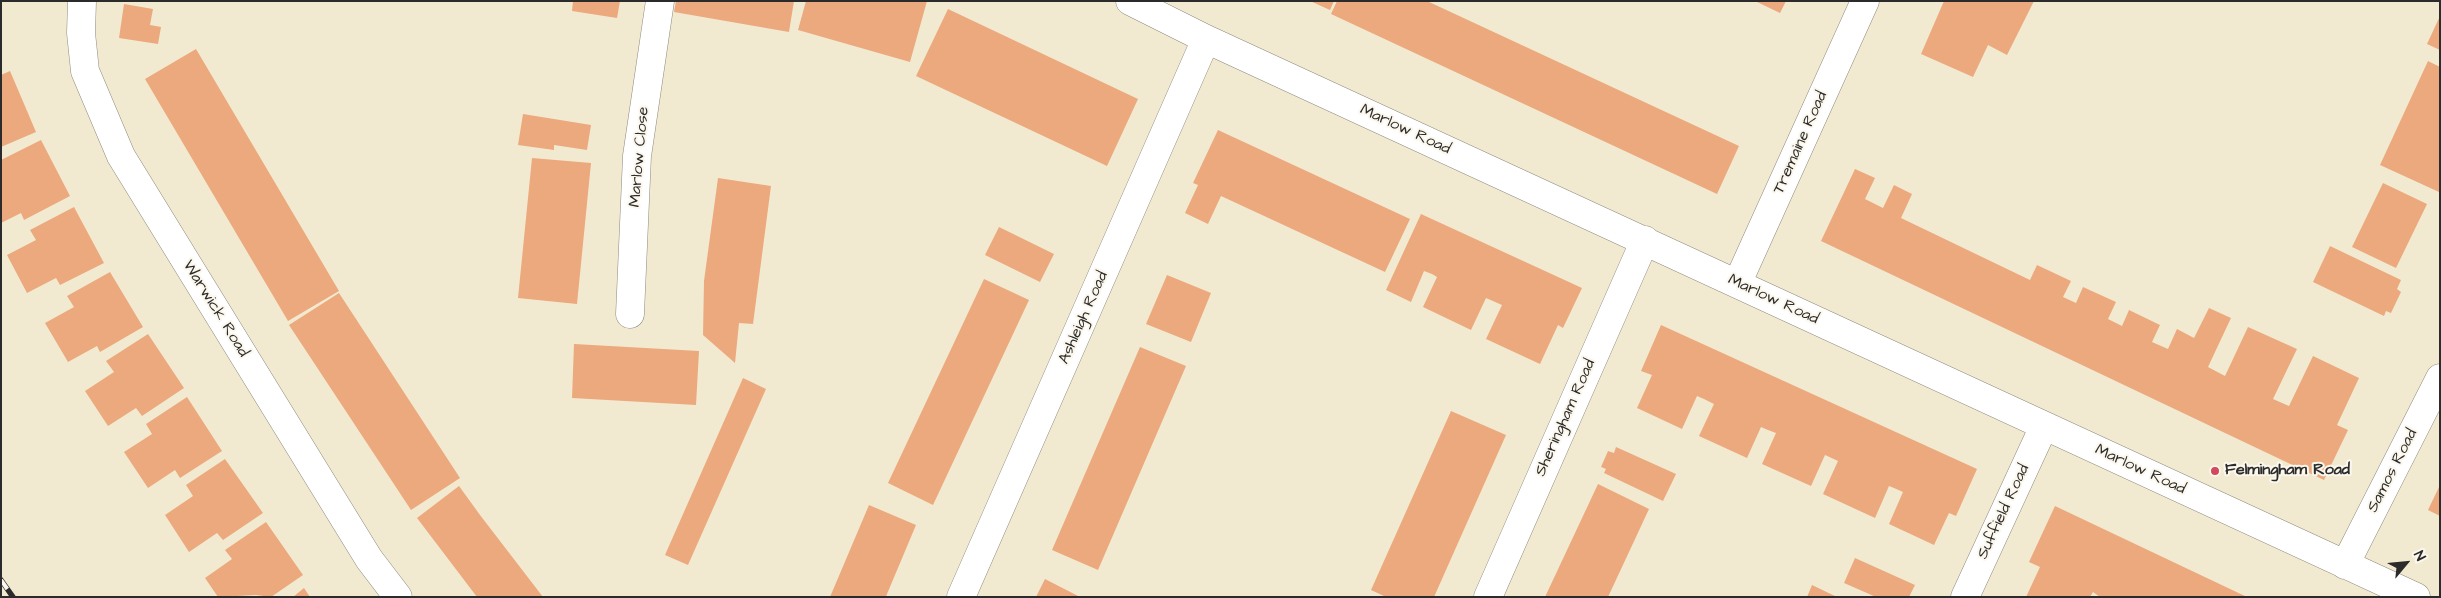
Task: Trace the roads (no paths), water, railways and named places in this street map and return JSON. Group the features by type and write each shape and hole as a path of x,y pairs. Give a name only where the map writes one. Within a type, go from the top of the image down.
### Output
{"street":[{"name":"Warwick Road","path":"82,1 80,33 85,71 121,156 369,559 398,597"},
{"name":"Marlow Close","path":"630,314 637,156 660,1"},
{"name":"Tremaine Road","path":"1737,284 1865,1"},
{"name":"Marlow Road","path":"1147,5 1206,39 2416,597"},
{"name":"Ashleigh Road","path":"961,597 1206,39"},
{"name":"Sheringham Road","path":"1488,597 1645,240"},
{"name":"Samos Road","path":"2345,565 2440,378"},
{"name":"Suffield Road","path":"1964,597 2044,426"}],"railway":[{"path":"1,580 13,597"}],"place":[{"name":"Felmingham Road","path":"2215,471"}]}
